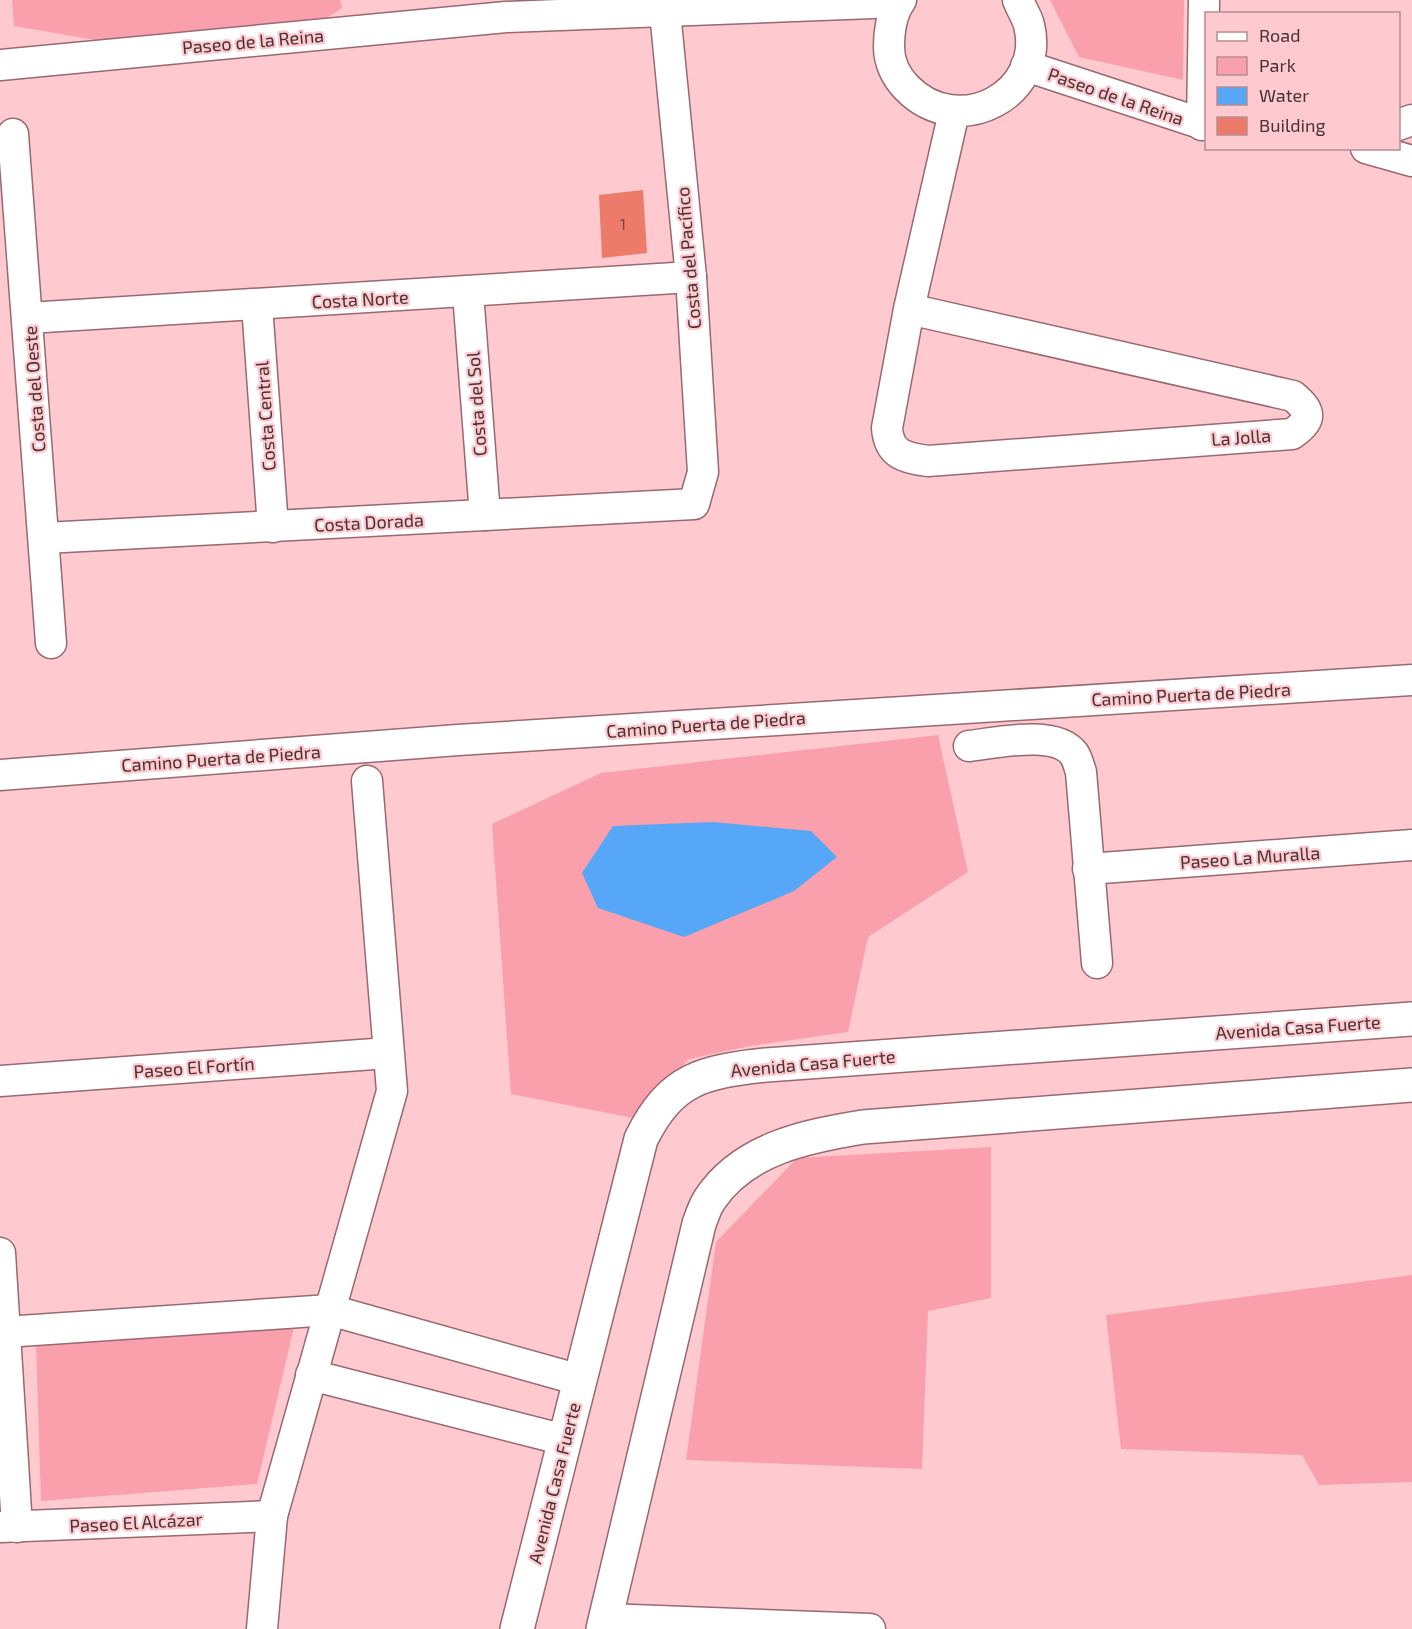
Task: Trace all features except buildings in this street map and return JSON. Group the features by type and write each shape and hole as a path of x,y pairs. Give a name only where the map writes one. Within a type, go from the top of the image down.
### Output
{"street":[{"name":"Paseo de la Reina","path":"455,0 506,17"},
{"path":"900,1 889,28 889,56 899,80 920,101 954,112 974,111 1000,99 1019,79 1026,66 1029,53 1029,26 1018,0"},
{"path":"1204,0 1204,125"},
{"name":"Paseo de la Reina","path":"0,65 506,17 900,1"},
{"name":"Costa del Pacífico","path":"665,12 691,277 703,472 694,504"},
{"name":"Paseo de la Reina","path":"1026,66 1204,125"},
{"name":"La Jolla","path":"909,309 1293,396 1306,409 1308,418 1304,426 1292,434 928,461 909,459 896,453 888,441 887,428 909,309 954,112"},
{"name":"Costa del Oeste","path":"14,134 51,644"},
{"path":"1373,150 1412,161"},
{"name":"Costa Norte","path":"28,318 468,293 691,277"},
{"name":"Costa del Sol","path":"468,293 485,515"},
{"name":"Costa Central","path":"257,305 273,527"},
{"name":"Costa Dorada","path":"44,538 694,504"},
{"name":"Camino Puerta de Piedra","path":"0,776 470,739 1412,680"},
{"path":"969,746 1042,739 1060,742 1074,754 1081,772 1097,963"},
{"path":"262,1629 272,1516 392,1091 368,781"},
{"name":"Paseo La Muralla","path":"1088,869 1412,845"},
{"name":"Avenida Casa Fuerte","path":"517,1629 641,1138 653,1114 672,1094 692,1079 726,1069 766,1065 1412,1019"},
{"name":"Paseo El Fortín","path":"0,1081 388,1053"},
{"path":"870,1629 605,1624 699,1224 710,1199 732,1176 754,1158 784,1144 816,1135 863,1127 1412,1085"},
{"path":"0,1253 5,1332 9,1527"},
{"path":"5,1332 330,1310 580,1380"},
{"path":"312,1375 565,1440"},
{"name":"Paseo El Alcázar","path":"9,1527 272,1516"}],"green space":[{"path":"12,0 340,0 342,8 327,18 95,40 14,26"},
{"path":"1050,0 1184,0 1183,80 1079,57"},
{"path":"938,735 968,872 868,937 848,1032 750,1046 689,1059 633,1118 511,1094 492,824 601,773"},
{"path":"991,1147 991,1298 928,1311 922,1469 686,1460 716,1242 797,1158"},
{"path":"1412,1275 1412,1482 1319,1485 1302,1455 1121,1449 1106,1315"},
{"path":"295,1323 257,1484 41,1501 36,1342"}],"water":[{"path":"713,822 811,831 837,857 794,891 684,937 598,908 582,873 613,826"}]}
